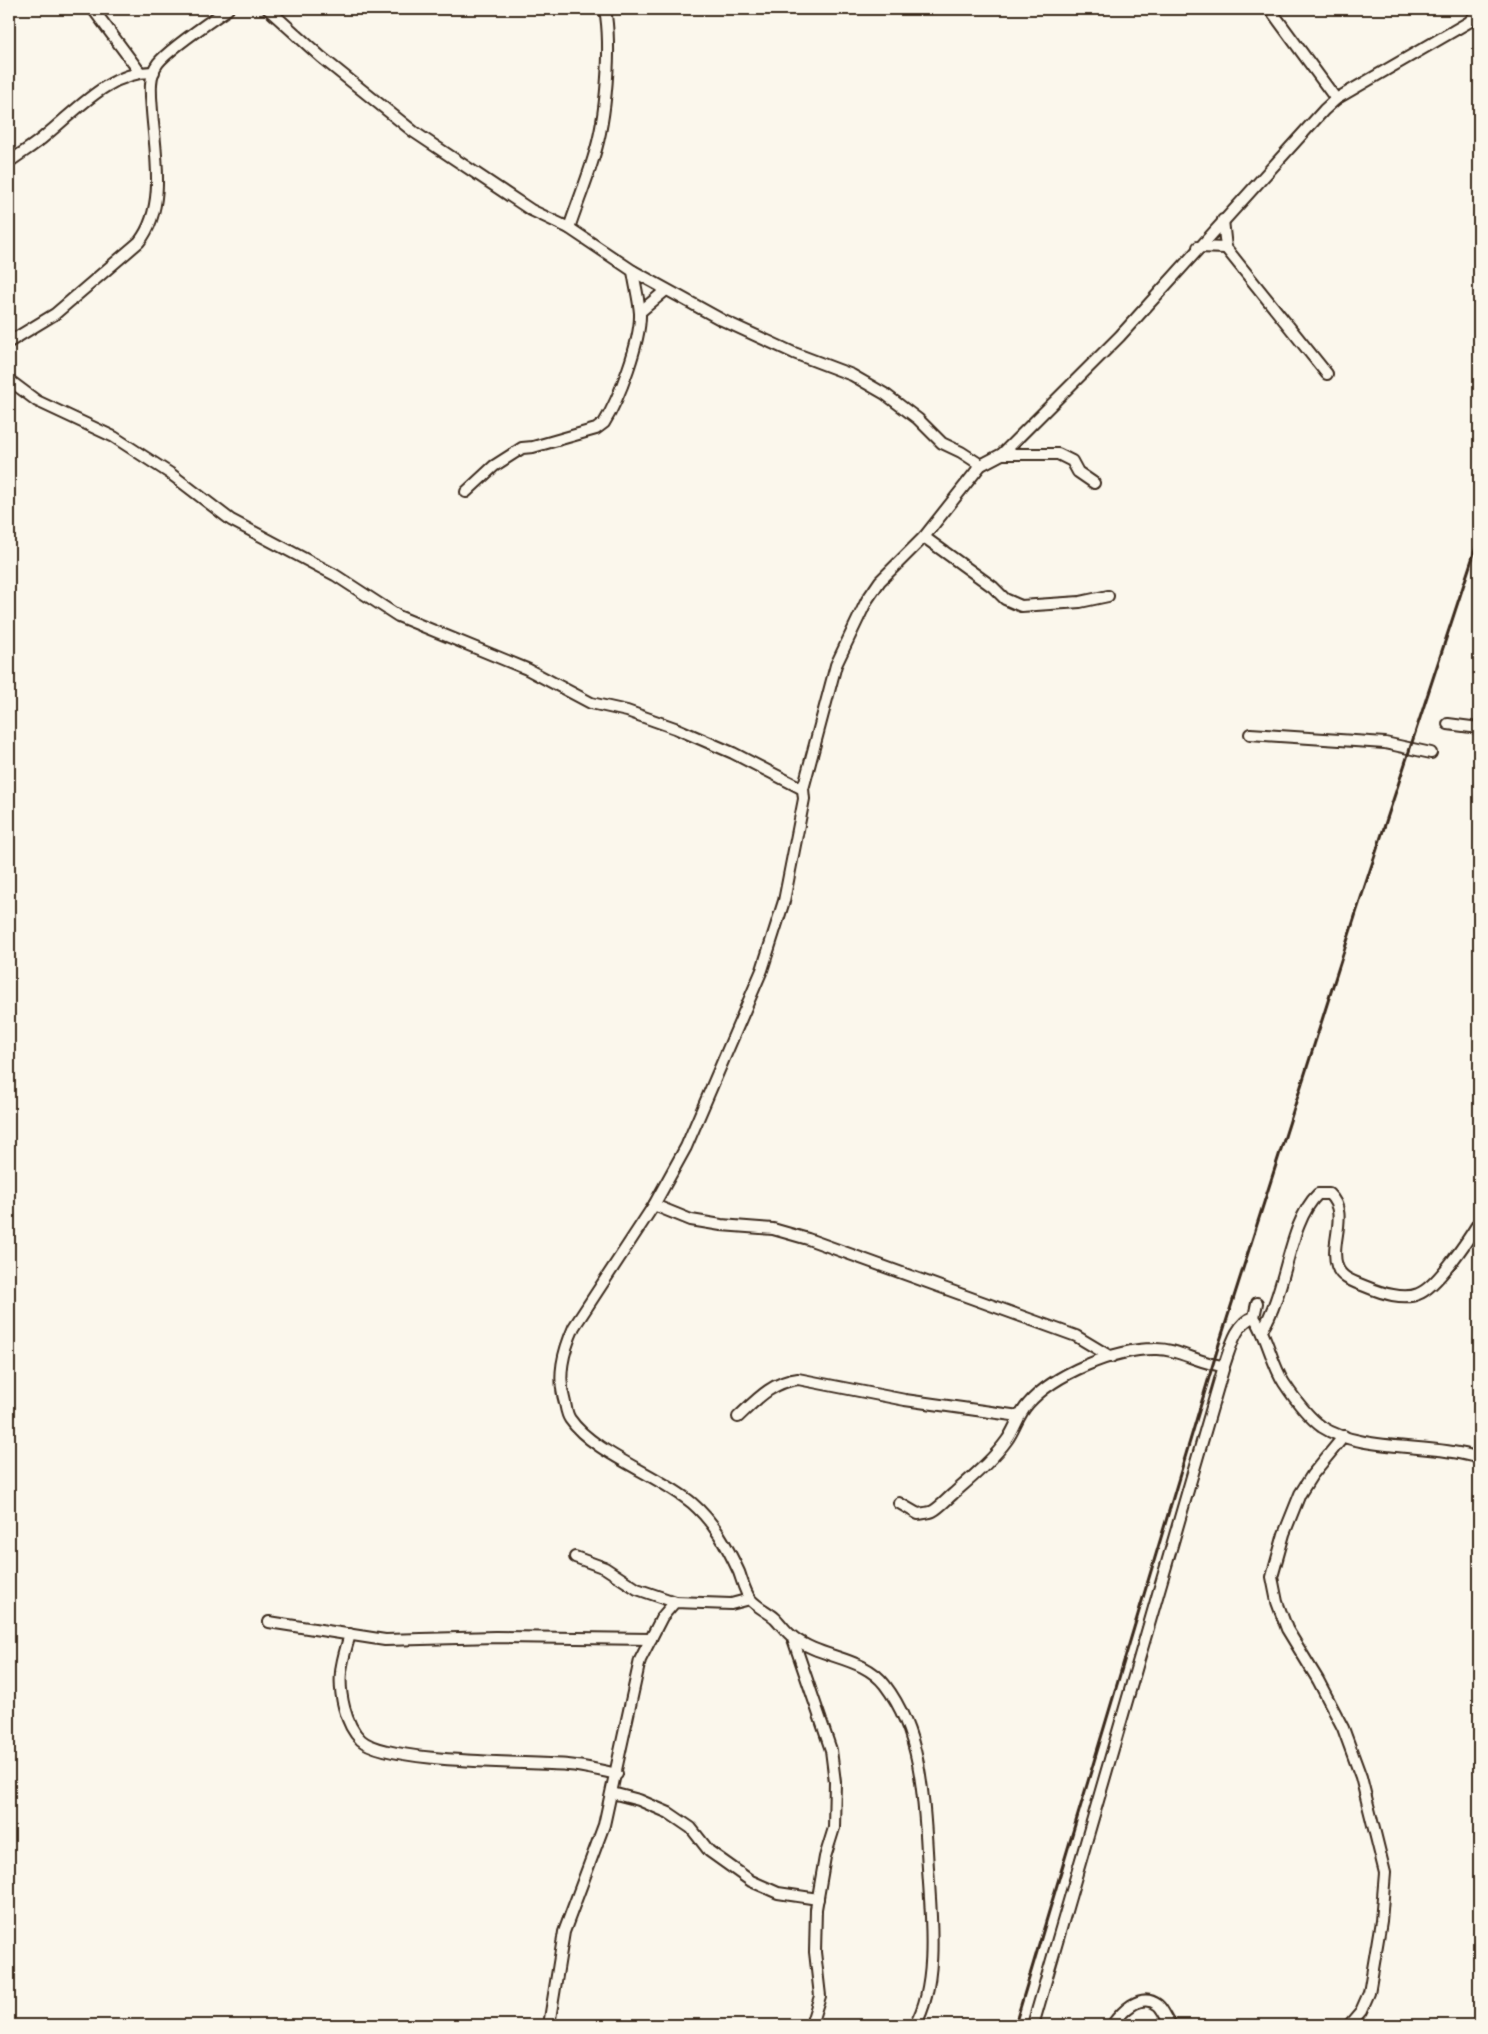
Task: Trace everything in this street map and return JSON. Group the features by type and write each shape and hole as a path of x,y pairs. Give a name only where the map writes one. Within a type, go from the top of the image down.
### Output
{"street":[{"path":"93,9 139,71"},
{"path":"9,342 55,314 139,242 147,231 152,220 156,185 150,89 154,72 165,57 228,9"},
{"path":"268,9 308,45 414,132 531,210 569,228 633,271 722,320 794,353 852,375 885,394 918,419 942,444 961,452 981,465"},
{"path":"569,228 601,130 607,63 608,22 605,9"},
{"path":"1270,9 1336,99"},
{"path":"916,2025 920,2017 932,1965 932,1921 922,1792 913,1746 901,1710 884,1683 861,1665 812,1650 792,1636 774,1618 750,1599 731,1554 709,1520 676,1491 588,1438 569,1418 562,1393 561,1369 565,1346 574,1327 654,1205 686,1147 762,970 784,901 804,800 803,788 836,665 867,600 880,581 924,537 981,465 1002,454 1120,336 1223,220 1336,99 1469,22 1479,11"},
{"path":"9,162 92,96 121,77 139,71 154,72"},
{"path":"1223,220 1226,248 1327,374"},
{"path":"1198,248 1226,248"},
{"path":"466,492 494,466 522,448 534,447 596,429 604,423 636,348 640,312 633,271"},
{"path":"640,312 666,290"},
{"path":"9,380 37,401 114,437 171,474 230,520 335,575 398,616 527,669 591,703 627,711 700,739 803,788"},
{"path":"1002,454 1058,454 1072,461 1078,472 1094,483"},
{"path":"924,537 993,587 1006,599 1021,606 1080,602 1108,596"},
{"path":"1448,724 1479,728"},
{"path":"1250,734 1385,743 1431,753"},
{"path":"1262,1330 1276,1304 1305,1211 1318,1194 1328,1194 1335,1200 1338,1209 1337,1267 1344,1278 1376,1291 1406,1296 1418,1295 1427,1290 1462,1249 1479,1222"},
{"path":"654,1205 691,1220 721,1225 773,1229 808,1239 1076,1336 1111,1357"},
{"path":"1257,1303 1254,1317 1262,1330 1279,1373 1293,1395 1322,1426 1344,1436 1401,1446 1449,1450 1479,1458"},
{"path":"1033,2025 1224,1366 1241,1325 1247,1319 1254,1317"},
{"path":"899,1502 918,1514 932,1512 994,1458 1009,1438 1019,1416 1028,1403 1048,1386 1074,1369 1111,1357 1153,1348 1168,1350 1204,1363 1224,1366"},
{"path":"738,1417 768,1390 784,1381 798,1380 905,1400 1019,1416"},
{"path":"1344,1436 1312,1475 1300,1494 1284,1534 1272,1577 1277,1602 1287,1629 1318,1680 1343,1728 1361,1777 1385,1872 1381,1921 1369,1993 1361,2011 1349,2025"},
{"path":"575,1557 605,1568 637,1589 675,1602 731,1604 750,1599"},
{"path":"549,2025 564,1932 604,1825 617,1774 640,1660 662,1617 675,1602"},
{"path":"269,1622 385,1640 495,1637 651,1639"},
{"path":"350,1634 341,1671 341,1692 352,1727 362,1740 382,1751 401,1754 570,1765 617,1774"},
{"path":"792,1636 831,1750 835,1782 834,1828 825,1857 818,1899 815,1952 820,1996 811,2025"},
{"path":"612,1793 639,1800 669,1813 691,1828 709,1851 751,1880 778,1893 818,1899"},
{"path":"1112,2025 1132,2004 1147,2001 1158,2005 1171,2025"}],"railway":[{"path":"1015,2025 1219,1344 1357,910 1479,538"}]}
